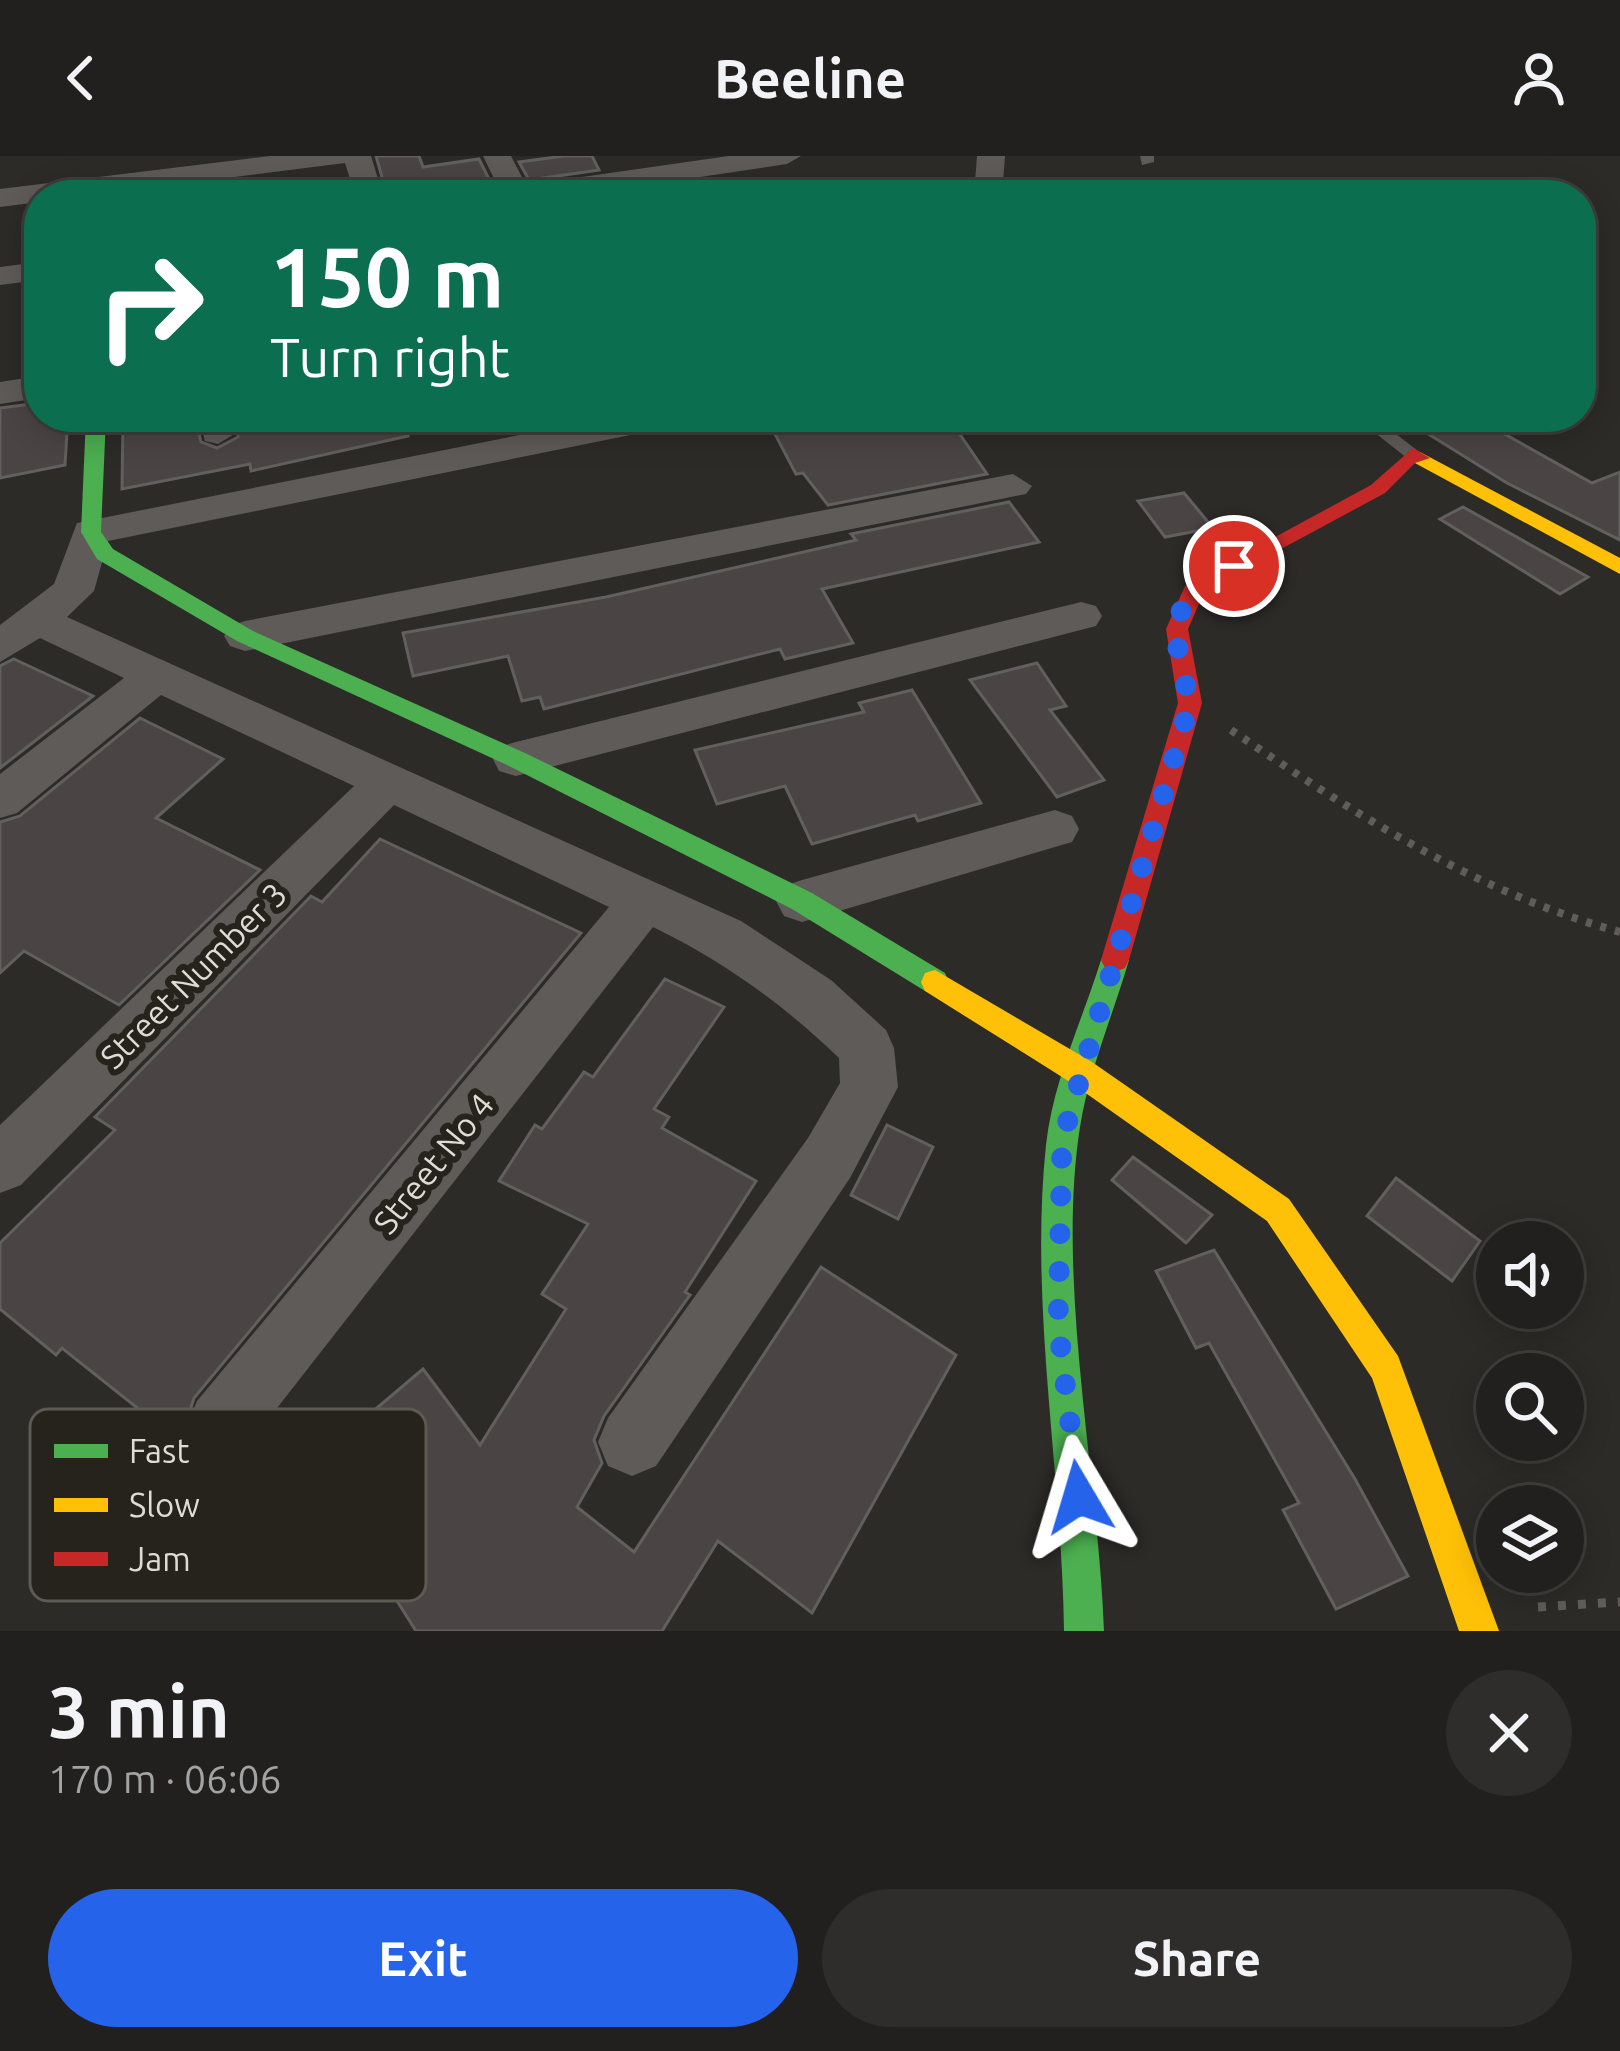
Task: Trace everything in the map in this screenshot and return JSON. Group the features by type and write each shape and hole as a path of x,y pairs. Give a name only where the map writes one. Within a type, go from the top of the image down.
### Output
{"street":[{"path":"175,180 264,172 338,156"},
{"path":"621,180 787,156"},
{"path":"20,634 73,591 91,532 95,432"},
{"path":"91,532 590,432"},
{"path":"1084,1631 1084,1540 1058,1324 1062,1141 1190,703 1173,629 1196,586 1378,489 1413,454 1620,567"},
{"path":"245,636 1013,486"},
{"path":"91,532 105,554 245,636 516,759 802,902 1081,1072 1278,1210 1385,1368 1479,1631"},
{"path":"516,759 1081,616"},
{"path":"20,634 154,677 722,936 812,997 866,1048 869,1087 830,1158 632,1442"},
{"path":"0,800 154,677"},
{"name":"Street Number 3","path":"0,1165 385,784"},
{"path":"802,902 1055,830"},
{"name":"Street No 4","path":"234,1409 644,901"}],"lane":[{"path":"1383,432 1413,454"}],"path":[{"path":"1190,703 1406,848 1548,915 1620,932"}],"building":[{"path":"376,156 419,156 423,167 479,159 490,180 383,180"},
{"path":"592,156 599,170 529,180 519,162"},
{"path":"24,405 24,432 67,432 65,465 0,478 0,408"},
{"path":"123,432 199,432 201,442 217,448 238,437 238,432 408,432 408,436 251,471 250,464 122,489"},
{"path":"774,432 958,432 987,474 828,505 803,473 796,474"},
{"path":"1425,432 1501,432 1592,483 1620,472 1620,540 1507,483"},
{"path":"1184,493 1213,528 1165,537 1138,501"},
{"path":"1009,502 1039,542 822,589 853,643 785,659 780,649 544,709 540,697 522,701 508,656 413,676 403,633 606,597 856,540 851,534"},
{"path":"1463,507 1588,577 1560,594 1440,519"},
{"path":"14,659 93,696 0,768 0,666"},
{"path":"1037,663 1066,706 1050,710 1104,780 1057,797 970,680"},
{"path":"912,690 981,803 918,821 915,815 812,844 785,786 717,804 695,750 864,712 859,703"},
{"path":"140,718 223,759 156,818 260,870 119,1005 24,951 0,973 0,822 20,816"},
{"path":"380,839 581,933 194,1398 190,1409 139,1409 62,1348 56,1355 0,1309 0,1243 115,1130 95,1117 311,896 322,902"},
{"path":"665,979 724,1007 654,1109 669,1117 662,1128 756,1181 685,1292 690,1295 604,1416 594,1440 602,1463 577,1507 634,1552 821,1267 956,1355 812,1613 718,1541 662,1631 416,1631 397,1601 426,1601 426,1409 376,1409 423,1369 480,1445 566,1309 542,1294 588,1224 499,1181 535,1125 542,1129 584,1072 593,1077"},
{"path":"887,1125 933,1147 898,1219 851,1195"},
{"path":"1133,1157 1212,1215 1186,1243 1112,1180"},
{"path":"1396,1178 1476,1238 1476,1247 1452,1281 1367,1216"},
{"path":"1214,1250 1355,1479 1408,1576 1336,1609 1283,1510 1299,1503 1209,1343 1196,1348 1156,1271"}],"traffic: fast":[{"path":"95,432 91,532 105,554 245,636 516,759 802,901 935,982"},
{"path":"1084,1631 1062,1328 1059,1206 1070,1100 1115,960"}],"traffic: slow":[{"path":"1420,458 1620,567"},
{"path":"935,982 1081,1072 1278,1210 1386,1368 1479,1631"}],"traffic: jam":[{"path":"1115,960 1190,703 1177,629 1196,586 1378,489 1413,454 1420,458"}],"route":[{"path":"1079,1497 1058,1324 1062,1141 1190,703 1173,629 1179,609 1196,586 1234,566"}]}
